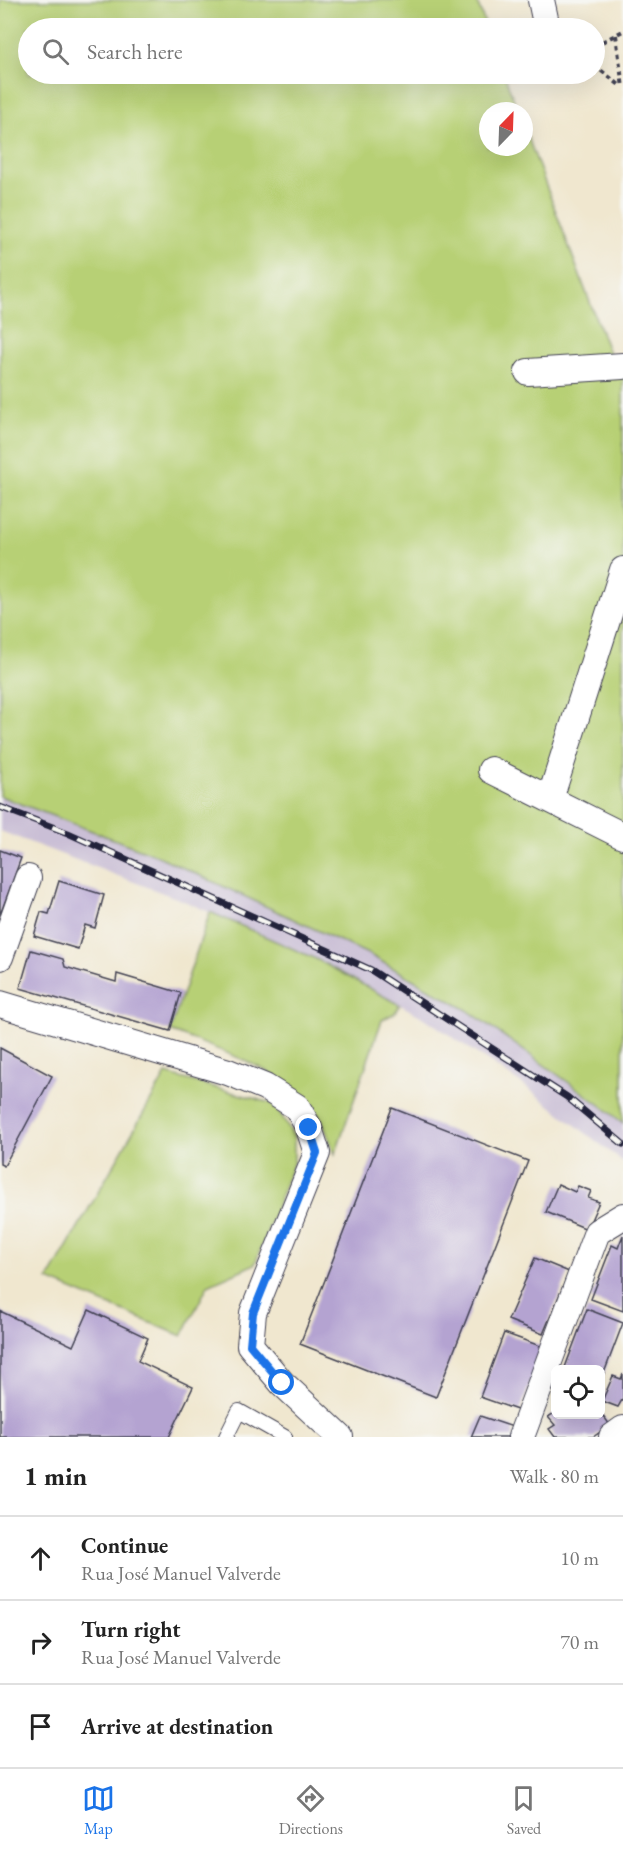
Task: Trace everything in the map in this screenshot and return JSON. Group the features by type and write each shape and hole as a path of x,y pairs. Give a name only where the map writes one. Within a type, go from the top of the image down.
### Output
{"street":[{"path":"528,372 623,366"},
{"path":"550,799 623,570"},
{"path":"491,770 623,836"},
{"path":"0,957 28,878"},
{"path":"0,1004 228,1072 265,1087 297,1107 309,1128 317,1153 253,1313 250,1345 282,1383 340,1437"},
{"path":"521,1437 597,1232 623,1216"},
{"path":"612,1437 623,1429"}],"lane":[{"path":"226,1437 239,1411 285,1437"}],"path":[{"path":"605,40 623,32"},
{"path":"616,35 623,89"},
{"path":"605,74 623,89"}],"shaded area":[{"path":"0,796 158,856 368,954 467,1010 623,1123 623,1162 526,1087 426,1019 316,959 184,901 0,831"}],"green space":[{"path":"0,0 476,0 483,18 18,18 18,84 508,84 515,102 479,102 479,156 533,156 533,151 615,369 623,371 623,1123 467,1010 368,954 158,856 0,796"},
{"path":"210,912 316,959 400,1005 395,1013 382,1020 335,1154 317,1112 300,1094 284,1082 247,1062 170,1031"},
{"path":"166,1074 271,1103 294,1136 294,1161 255,1264 208,1285 182,1336 48,1280"}],"building":[{"path":"0,850 21,858 0,915"},
{"path":"59,881 104,895 95,928 85,925 78,949 34,936 41,912 49,914"},
{"path":"31,950 63,959 65,967 116,982 117,974 181,993 170,1031 20,988"},
{"path":"0,1048 52,1076 4,1166 0,1164"},
{"path":"392,1108 528,1161 436,1397 300,1344"},
{"path":"558,1184 575,1192 578,1186 591,1191 588,1198 599,1202 587,1229 546,1212"},
{"path":"623,1235 623,1311 591,1299 612,1245 618,1248"},
{"path":"535,1258 569,1272 543,1334 508,1320"},
{"path":"587,1309 623,1323 605,1370 605,1365 566,1365"},
{"path":"89,1310 148,1338 138,1361 193,1387 169,1437 0,1437 0,1311 73,1346"},
{"path":"504,1333 543,1347 520,1411 480,1397"},
{"path":"623,1374 623,1398 618,1407 605,1402 605,1394 613,1376 621,1379"},
{"path":"551,1415 551,1419 605,1418 610,1425 593,1437 555,1437 549,1429 555,1425 548,1417"},
{"path":"480,1416 513,1427 513,1437 471,1437"}],"railway":[{"path":"0,807 68,833 371,970 567,1097 623,1144"}],"route":[{"path":"282,1383 250,1345 253,1313 317,1153 309,1128"}]}
